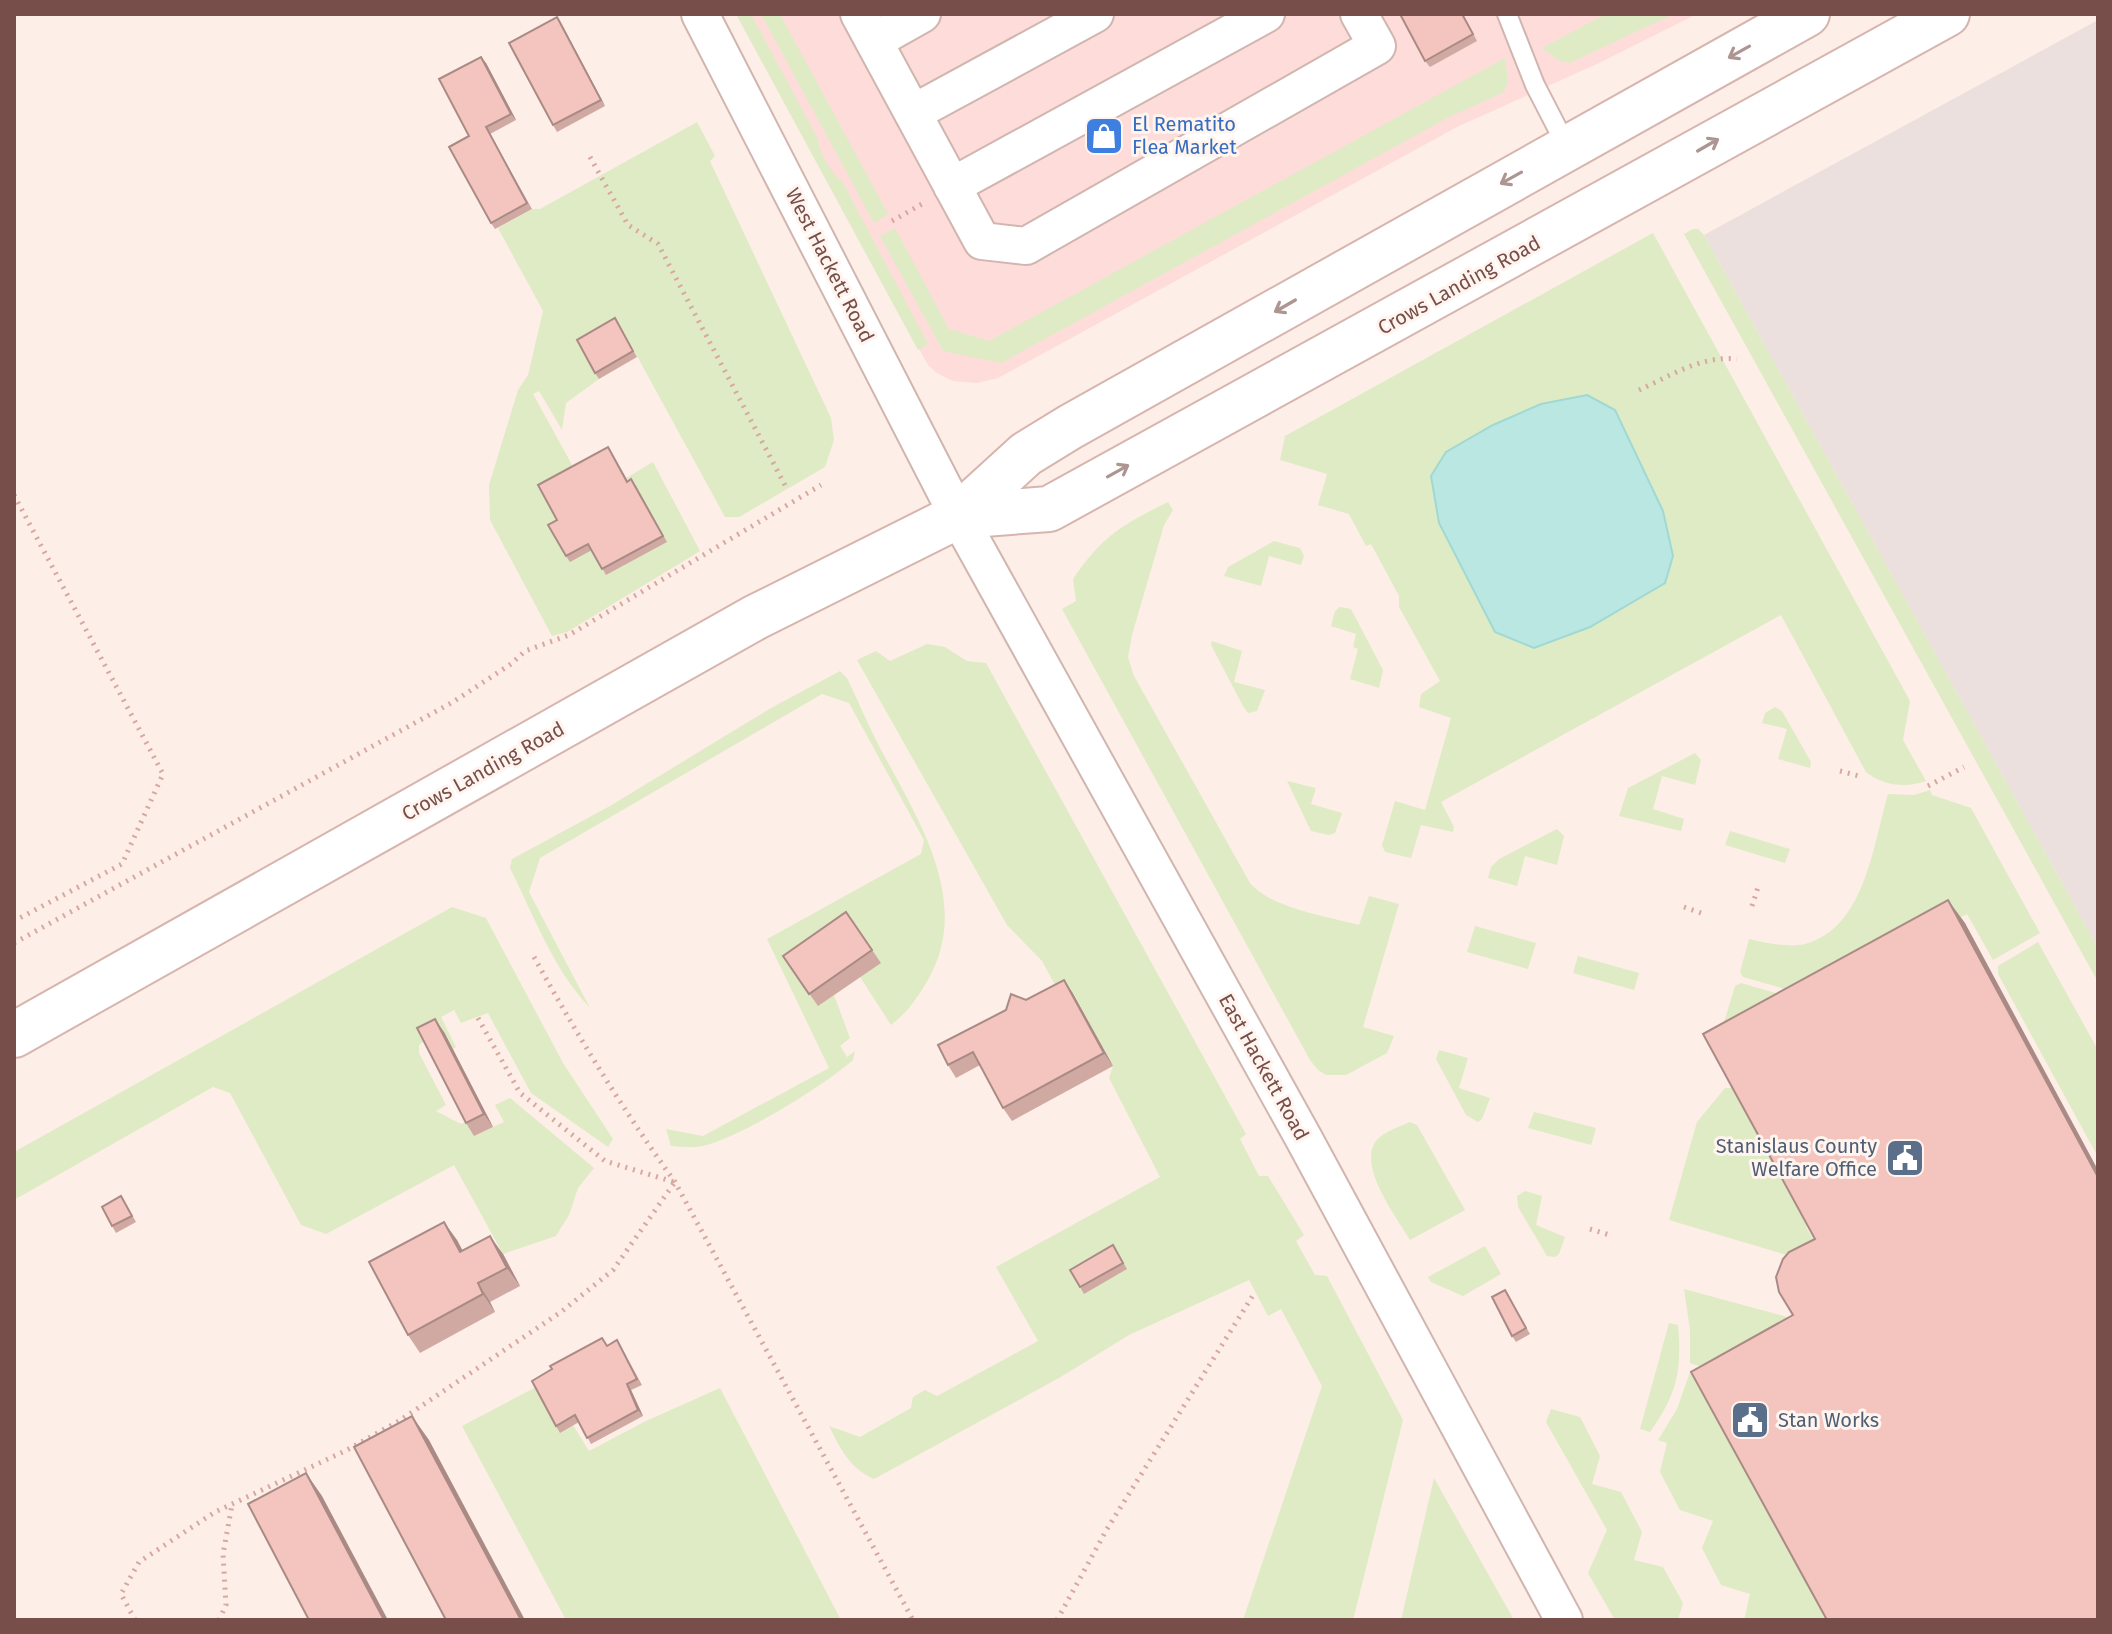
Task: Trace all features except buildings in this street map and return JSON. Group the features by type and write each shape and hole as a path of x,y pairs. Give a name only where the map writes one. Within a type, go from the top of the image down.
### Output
{"main road":[{"name":"Crows Landing Road","path":"14,1035 756,617 958,516 1026,454 1070,427 1807,14"},
{"name":"Crows Landing Road","path":"958,516 1049,509 1947,14"}],"street":[{"name":"West Hackett Road","path":"700,14 958,516"},
{"path":"922,14 867,27 982,241 1026,246 1377,46 1359,14"},
{"path":"913,113 1095,14"},
{"path":"952,186 1266,14"},
{"name":"East Hackett Road","path":"958,516 1304,1139 1564,1620"}],"lane":[{"path":"1507,14 1535,85 1567,147"}],"path":[{"path":"590,157 628,225 658,244 787,489"},
{"path":"1639,390 1697,363 1721,357 1737,359"},
{"path":"14,943 453,702 511,664 525,651 580,628 821,485"},
{"path":"14,495 163,774 122,864 14,921"},
{"path":"1928,786 1964,767"},
{"path":"1840,771 1859,776"},
{"path":"1752,906 1759,884"},
{"path":"1684,907 1704,914"},
{"path":"534,957 565,1015 630,1120 675,1182 913,1620"},
{"path":"478,1018 520,1093 605,1161 675,1182"},
{"path":"135,1620 121,1594 139,1562 215,1512 345,1451 399,1421 561,1312 613,1270 675,1182"},
{"path":"1590,1229 1613,1236"},
{"path":"1057,1620 1107,1529 1255,1292"},
{"path":"219,1620 226,1605 223,1554 232,1504"}],"shaded area":[{"name":"El Rematito Flea Market","path":"736,14 1697,14 1599,63 1457,127 998,378 977,383 953,381 928,365"},
{"path":"2098,20 2098,948 1704,235"}],"green space":[{"path":"736,14 751,14 818,139 826,162 842,181 928,344 918,350"},
{"path":"761,14 780,14 888,214 874,223"},
{"path":"1606,14 1674,14 1569,63 1558,60 1542,48"},
{"path":"1505,58 1508,82 1504,92 1449,117 1001,363 943,351 880,236 895,228 949,329 989,341"},
{"path":"697,122 715,156 710,161 831,418 834,440 825,467 739,517 725,517 620,325 582,346 599,379 566,403 562,430 539,391 533,394 576,472 632,488 626,478 653,462 700,551 567,632 552,636 490,520 489,485 518,390 528,375 543,311 498,228 532,209 540,209"},
{"path":"1693,229 1704,235 2098,948 2098,982 1684,234"},
{"path":"1653,233 1910,701 1903,740 1926,781 1911,785 1895,784 1866,772 1781,615 1441,802 1454,827 1453,832 1421,825 1411,858 1385,852 1382,845 1395,801 1425,810 1451,718 1419,707 1421,694 1440,681 1399,607 1399,596 1371,544 1366,546 1349,514 1318,505 1327,474 1280,460 1285,436"},
{"path":"1168,502 1173,510 1164,525 1128,657 1134,676 1250,883 1259,892 1285,905 1359,925 1369,896 1399,904 1363,1027 1394,1036 1387,1053 1346,1075 1326,1075 1310,1060 1062,609 1076,601 1073,579 1104,541"},
{"path":"1274,541 1300,548 1304,556 1301,565 1269,556 1261,586 1224,576 1228,567"},
{"path":"1340,607 1351,609 1383,670 1379,688 1350,679 1358,649 1353,647 1356,634 1331,626 1335,611"},
{"path":"1212,641 1242,651 1234,682 1265,690 1257,711 1248,713 1243,706 1211,645"},
{"path":"927,644 945,647 967,661 986,663 1246,1134 1240,1139 1259,1176 1268,1176 1304,1235 1296,1241 1315,1275 1327,1276 1403,1420 1353,1620 1243,1620 1322,1386 1281,1309 1268,1316 1249,1280 1129,1335 1059,1378 874,1479 852,1464 829,1426 860,1437 911,1408 913,1397 925,1390 937,1396 1038,1341 996,1267 1160,1177 1109,1078 1113,1066 1056,987 1042,961 1007,925 857,660 876,651 890,661"},
{"path":"840,671 847,678 908,799 934,858 942,888 945,918 941,948 921,992 891,1025 860,977 834,995 850,1038 840,1046 847,1057 855,1051 853,1060 840,1071 780,1110 737,1133 702,1146 671,1146 666,1129 703,1136 829,1068 767,939 921,854 924,840 849,703 822,694 540,858 529,892 590,1008 565,976 545,941 510,868 512,859 610,806 771,708"},
{"path":"1775,707 1782,711 1811,762 1810,768 1778,759 1787,729 1762,723 1765,713"},
{"path":"1695,753 1701,760 1695,785 1662,776 1653,809 1684,819 1681,831 1619,816 1628,788"},
{"path":"1287,781 1316,788 1311,804 1342,813 1335,833 1329,835 1311,831"},
{"path":"1930,790 1932,795 1971,808 2040,933 1993,960 1967,914 1915,942 1824,1000 1743,977 1740,972 1749,939 1784,945 1805,944 1825,935 1841,921 1854,903 1863,882 1888,794 1914,795"},
{"path":"1557,829 1564,836 1557,865 1525,856 1517,886 1488,878 1491,867 1499,859"},
{"path":"1730,831 1790,849 1785,863 1725,845"},
{"path":"452,907 486,918 563,1063 613,1139 608,1147 531,1093 488,1013 461,1023 454,1010 441,1017 456,1047 453,1049 425,1040 419,1045 419,1053 446,1105 436,1111 461,1124 467,1121 475,1135 504,1122 495,1105 510,1098 594,1168 578,1188 569,1215 556,1236 503,1254 454,1165 326,1234 301,1225 230,1093 213,1087 14,1200 14,1152"},
{"path":"1475,926 1536,943 1528,969 1467,952"},
{"path":"2038,942 2098,1050 2098,1157 1998,974 1998,966"},
{"path":"1578,956 1639,973 1634,990 1573,973"},
{"path":"1741,983 1807,1002 1715,1052 1735,986"},
{"path":"1439,1050 1468,1058 1459,1088 1490,1098 1478,1122 1466,1115 1436,1059"},
{"path":"1725,1088 1732,1088 1810,1224 1806,1227 1822,1254 1810,1262 1669,1220 1697,1122"},
{"path":"1534,1112 1596,1128 1591,1145 1528,1128"},
{"path":"1410,1122 1417,1125 1465,1210 1410,1240 1381,1191 1371,1164 1371,1151 1376,1141 1387,1132"},
{"path":"1525,1191 1542,1196 1536,1225 1565,1237 1555,1257 1547,1256 1518,1207 1517,1196"},
{"path":"1485,1246 1501,1274 1463,1296 1431,1282 1428,1277"},
{"path":"1684,1289 1798,1320 1727,1375 1690,1363 1690,1330"},
{"path":"1669,1323 1678,1325 1676,1382 1650,1432 1640,1429"},
{"path":"1690,1372 1711,1380 1830,1620 1744,1620 1750,1594 1721,1585 1702,1548 1713,1521 1680,1510 1660,1472 1667,1443 1658,1440 1677,1409"},
{"path":"536,1387 573,1425 589,1451 720,1388 841,1620 566,1620 462,1426"},
{"path":"1551,1409 1580,1417 1600,1456 1592,1484 1621,1492 1642,1532 1634,1560 1663,1567 1683,1603 1678,1620 1615,1620 1588,1573 1607,1530 1546,1422"},
{"path":"1434,1478 1514,1620 1401,1620"}],"water":[{"path":"1587,395 1615,410 1663,511 1673,556 1665,583 1590,627 1534,648 1495,632 1439,523 1431,476 1446,452 1493,425 1541,404"}],"place":[{"name":"El Rematito Flea Market","path":"1104,136"},
{"name":"Stanislaus County Welfare Office","path":"1905,1158"},
{"name":"Stan Works","path":"1750,1420"}]}
